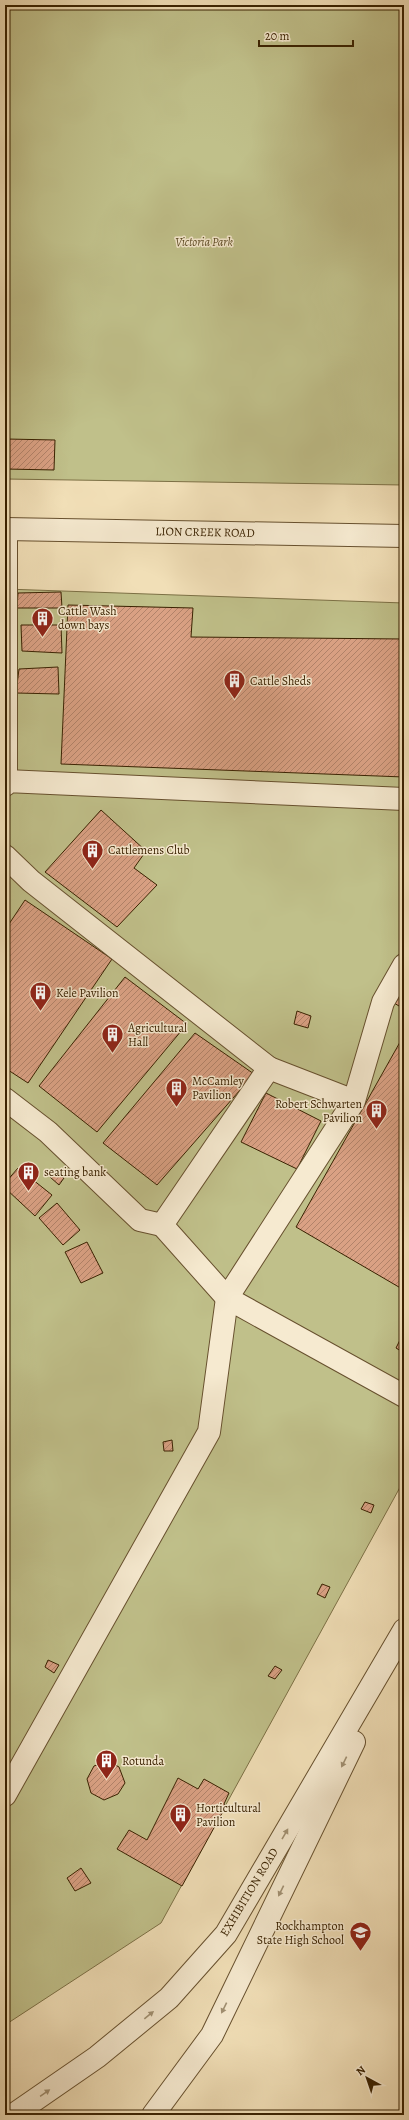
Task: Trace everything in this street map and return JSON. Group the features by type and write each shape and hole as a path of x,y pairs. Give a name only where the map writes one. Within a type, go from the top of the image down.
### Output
{"street":[{"name":"LION CREEK ROAD","path":"5,529 404,536"},
{"path":"5,529 6,783 404,799"},
{"path":"5,856 31,881 269,1068 354,1101"},
{"path":"5,1795 208,1432 227,1298 354,1101 383,1002 404,965"},
{"path":"162,1225 269,1068"},
{"path":"5,1099 48,1132 140,1220 162,1225 227,1298 404,1396"},
{"name":"EXHIBITION ROAD","path":"13,2115 97,2057 169,1998 226,1934 404,1630"},
{"name":"EXHIBITION ROAD","path":"167,2115 212,2035 404,1638"},
{"name":"EXHIBITION ROAD","path":"153,2115 212,2035"}],"green space":[{"name":"Victoria Park","path":"5,5 404,5 404,485 5,479"},
{"path":"5,589 404,603 404,1480 161,1923 5,2025"}],"building":[{"path":"7,439 55,440 54,470 6,469"},
{"name":"Cattle Wash down bays","path":"61,592 62,608 17,608 18,593"},
{"name":"Cattle Sheds","path":"68,605 193,608 191,637 404,639 404,777 61,764"},
{"name":"Cattle Wash down bays","path":"21,625 61,625 62,653 22,651"},
{"name":"Cattle Wash down bays","path":"58,667 59,694 16,693 19,669"},
{"name":"Cattlemens Club","path":"101,810 146,851 134,868 157,885 117,927 45,872"},
{"name":"Kele Pavilion","path":"25,900 112,959 28,1083 5,1068 5,930"},
{"name":"Agricultural Hall","path":"125,977 187,1024 97,1132 39,1086"},
{"path":"404,985 404,1009 394,1003"},
{"path":"297,1011 311,1016 308,1028 294,1024"},
{"name":"McCamley Pavilion","path":"195,1033 254,1074 157,1185 103,1143"},
{"name":"Robert Schwarten Pavilion","path":"404,1035 404,1290 296,1227"},
{"path":"266,1093 321,1121 297,1169 241,1142"},
{"name":"seating bank","path":"18,1168 52,1195 35,1216 5,1188 5,1183"},
{"path":"55,1172 64,1178 59,1185 50,1177"},
{"name":"seating bank","path":"57,1203 80,1230 63,1245 39,1218"},
{"path":"87,1242 103,1273 81,1283 65,1252"},
{"path":"404,1332 404,1353 396,1348"},
{"path":"172,1440 173,1451 164,1451 163,1442"},
{"path":"365,1502 374,1505 371,1513 361,1509"},
{"path":"322,1584 330,1587 325,1598 317,1594"},
{"path":"48,1660 59,1665 54,1673 45,1667"},
{"path":"275,1666 282,1670 275,1679 268,1676"},
{"name":"Rotunda","path":"108,1761 119,1767 125,1783 118,1794 104,1800 91,1793 87,1779 94,1766"},
{"name":"Horticultural Pavilion","path":"178,1778 198,1789 204,1779 229,1793 224,1804 226,1806 182,1886 117,1849 129,1830 147,1840"},
{"path":"81,1868 91,1883 75,1891 67,1878"}],"place":[{"name":"Cattle Wash down bays","path":"42,638"},
{"name":"Cattle Sheds","path":"234,700"},
{"name":"Cattlemens Club","path":"92,870"},
{"name":"Kele Pavilion","path":"40,1012"},
{"name":"Agricultural Hall","path":"112,1054"},
{"name":"McCamley Pavilion","path":"177,1108"},
{"name":"Robert Schwarten Pavilion","path":"377,1130"},
{"name":"seating bank","path":"28,1192"},
{"name":"Rotunda","path":"106,1780"},
{"name":"Horticultural Pavilion","path":"180,1834"},
{"name":"Rockhampton State High School","path":"360,1952"}]}
